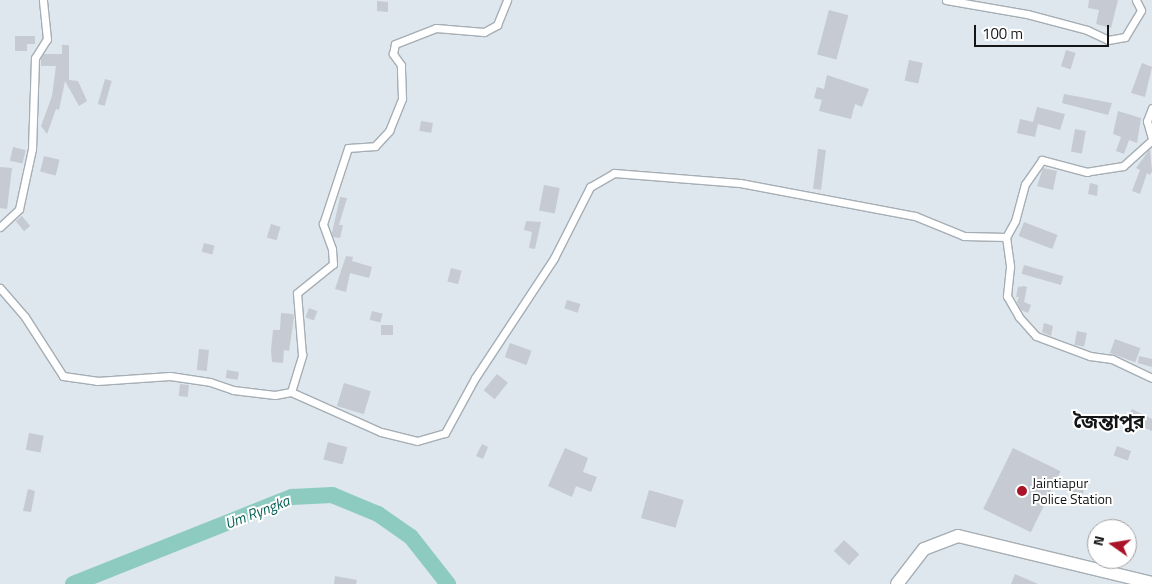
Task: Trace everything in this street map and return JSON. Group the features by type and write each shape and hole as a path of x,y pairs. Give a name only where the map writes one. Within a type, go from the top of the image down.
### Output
{"highway":[{"path":"897,584 924,549 958,536 1152,583"}],"street":[{"path":"0,227 19,209 32,149 36,58 47,39 43,0"},
{"path":"291,392 302,355 297,293 333,264 332,249 323,224 348,148 374,146 389,131 402,98 401,64 393,54 395,44 436,28 484,32 496,25 507,0"},
{"path":"946,0 1027,14 1087,30 1108,40 1125,37 1141,10 1136,0"},
{"path":"1152,108 1147,121 1152,139 1123,166 1087,172 1042,160 1025,184 1015,222 1006,237 1010,267 1007,296 1036,336 1090,356 1112,359 1152,378"},
{"path":"0,288 25,317 62,376 97,381 170,376 275,395 291,392 381,432 417,441 446,433 474,378 554,258 590,187 614,173 740,183 915,216 964,236 1006,237"}],"building":[{"path":"1089,0 1118,0 1111,28 1096,24 1099,10 1088,8"},
{"path":"377,1 388,2 388,12 377,11"},
{"path":"829,10 848,15 836,60 817,54"},
{"path":"15,36 35,36 35,44 27,44 27,51 15,51"},
{"path":"62,45 69,45 69,80 78,81 87,101 79,106 65,81 59,110 56,109 47,134 41,126 52,96 56,66 41,66 41,59 44,54 62,54"},
{"path":"1066,50 1076,53 1071,69 1061,66"},
{"path":"909,60 923,63 918,83 905,81"},
{"path":"1142,63 1152,67 1145,97 1131,93"},
{"path":"827,75 869,89 862,107 855,104 851,119 819,111 822,100 814,98 817,87 824,89"},
{"path":"105,79 112,81 105,106 98,104"},
{"path":"1064,94 1112,103 1108,115 1062,103"},
{"path":"1037,107 1065,114 1060,130 1038,124 1035,137 1017,133 1020,119 1033,122"},
{"path":"1118,111 1141,118 1137,143 1129,140 1124,154 1116,151 1121,137 1113,134"},
{"path":"421,121 433,123 431,133 419,131"},
{"path":"1075,129 1086,131 1082,154 1071,152"},
{"path":"13,147 26,150 23,164 10,161"},
{"path":"818,149 826,150 821,190 813,189"},
{"path":"1150,149 1152,171 1150,175 1147,173 1140,194 1132,191 1140,170 1136,168"},
{"path":"44,156 60,160 56,175 40,172"},
{"path":"0,167 12,168 7,209 0,208"},
{"path":"1043,168 1057,171 1053,190 1037,186"},
{"path":"1090,183 1098,185 1097,196 1088,194"},
{"path":"544,185 560,188 555,214 539,211"},
{"path":"340,197 347,198 339,225 343,225 340,238 333,237 332,233"},
{"path":"22,216 30,226 24,231 16,221"},
{"path":"526,221 541,222 535,249 529,248 532,232 524,230"},
{"path":"1024,222 1058,235 1052,249 1019,236"},
{"path":"271,224 281,227 276,240 267,237"},
{"path":"204,243 215,246 212,255 202,252"},
{"path":"346,256 353,257 352,261 372,267 369,278 350,273 346,292 335,289"},
{"path":"1024,265 1063,276 1061,285 1022,274"},
{"path":"451,268 462,271 458,284 447,282"},
{"path":"1018,287 1027,287 1024,302 1031,305 1028,313 1021,310 1017,302 1019,297 1016,297"},
{"path":"567,300 580,304 578,313 564,309"},
{"path":"309,308 317,311 314,321 305,317"},
{"path":"372,311 383,314 380,323 370,320"},
{"path":"281,313 293,314 294,317 289,351 284,350 283,363 272,362 271,350 273,330 280,330"},
{"path":"1044,323 1053,326 1051,336 1042,332"},
{"path":"381,325 393,325 393,335 381,335"},
{"path":"1077,331 1087,333 1084,347 1074,345"},
{"path":"1115,339 1140,348 1135,362 1110,353"},
{"path":"510,343 532,351 526,365 505,357"},
{"path":"199,349 209,350 207,371 197,370"},
{"path":"1139,356 1152,359 1152,367 1138,363"},
{"path":"227,370 239,372 238,380 226,378"},
{"path":"497,374 508,383 495,399 484,390"},
{"path":"344,383 371,391 364,414 337,406"},
{"path":"180,384 189,385 188,397 179,396"},
{"path":"1132,409 1152,419 1152,431 1134,423 1132,427 1125,424"},
{"path":"29,433 44,436 40,453 26,450"},
{"path":"328,442 347,447 343,465 323,459"},
{"path":"482,444 488,447 483,459 476,456"},
{"path":"1117,446 1131,451 1128,461 1114,455"},
{"path":"565,448 588,458 583,472 597,477 591,492 576,486 572,497 548,486"},
{"name":"Jaintiapur Police Station","path":"1013,448 1061,471 1031,532 983,509"},
{"path":"1076,481 1086,485 1081,497 1071,493"},
{"path":"28,489 35,491 31,512 23,511"},
{"path":"649,490 684,500 676,528 641,518"},
{"path":"844,540 859,554 849,565 834,551"},
{"path":"1015,574 1038,584 1011,584"},
{"path":"335,576 357,580 356,584 334,584"}],"waterway":[{"name":"Um Ryngka","path":"73,584 292,497 332,495 378,514 411,537 448,584"}],"place":[{"name":"Jaintiapur Police Station","path":"1022,491"}],"district":[{"name":"জৈন্তাপুর","path":"1109,421"}]}
